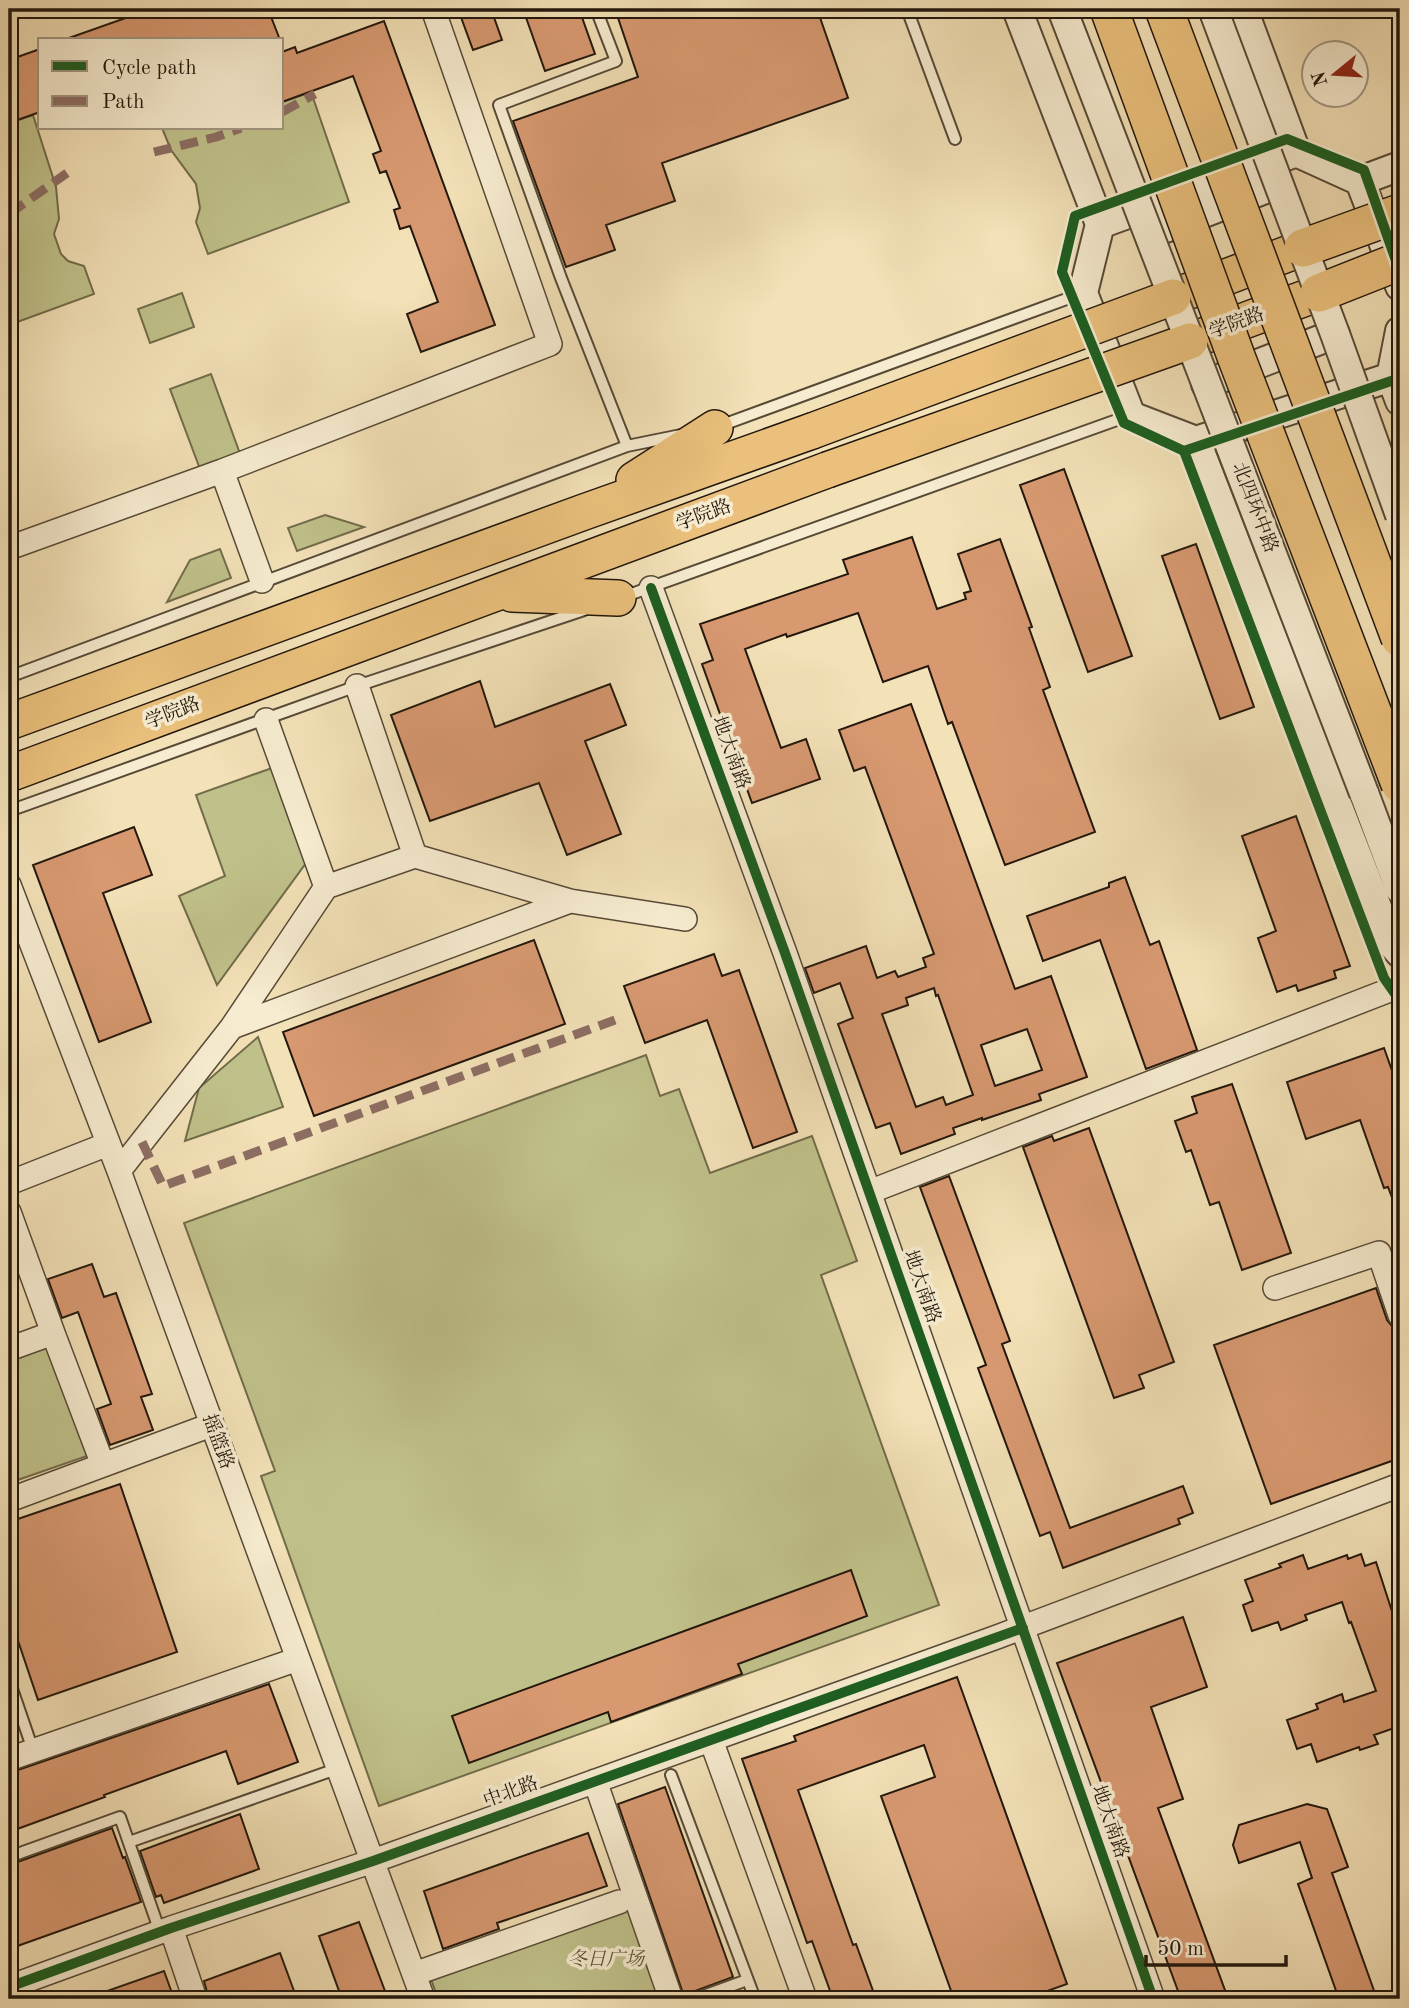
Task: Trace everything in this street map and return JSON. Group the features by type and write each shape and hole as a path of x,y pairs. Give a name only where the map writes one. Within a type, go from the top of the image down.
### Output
{"highway":[{"name":"北四环中路","path":"1109,9 1237,359 1400,784"},
{"path":"1164,9 1400,638"},
{"path":"1303,248 1400,213"},
{"name":"学院路","path":"1320,293 1400,261"}],"main road":[{"path":"9,722 812,431 1303,248"},
{"name":"学院路","path":"9,774 827,470 1320,293"},
{"path":"584,512 715,428"},
{"path":"494,593 618,598"}],"street":[{"path":"9,548 222,471 550,344 433,9"},
{"path":"1017,9 1100,225 1083,293 1131,416 1196,440 1396,389 1400,331"},
{"name":"北四环中路","path":"1062,9 1400,889"},
{"path":"1213,9 1400,515"},
{"path":"1243,9 1296,152"},
{"path":"1100,225 1296,152 1360,181 1400,286"},
{"path":"1360,181 1400,166"},
{"path":"1150,234 1278,184"},
{"path":"1206,384 1335,334"},
{"path":"1196,440 1391,943 1400,953"},
{"path":"222,471 262,581"},
{"name":"地大南路","path":"651,588 789,966 1153,1999"},
{"path":"357,686 415,856"},
{"path":"266,720 326,887"},
{"path":"118,1171 232,1027 326,887 415,856 570,901 685,919"},
{"name":"摇篮路","path":"9,885 108,1144 423,1999"},
{"path":"232,1027 570,901"},
{"path":"869,1192 1400,986"},
{"path":"9,1183 108,1144"},
{"path":"9,1212 103,1465"},
{"path":"1275,1288 1379,1253 1400,1315"},
{"path":"9,1349 53,1333"},
{"path":"9,1500 211,1425"},
{"name":"中北路","path":"9,1987 165,1930 373,1861 1023,1628 1400,1485"},
{"path":"9,1759 298,1658"},
{"path":"711,1740 805,1999"},
{"path":"595,1782 671,1999"},
{"path":"414,1974 619,1902"},
{"path":"165,1930 195,1999"}],"lane":[{"path":"596,9 616,61 499,105 561,278 627,446"},
{"path":"907,9 955,139"},
{"path":"9,677 627,446 715,428 1083,293"},
{"name":"学院路","path":"9,811 357,686 651,588 1131,416"},
{"path":"9,1679 33,1750"},
{"path":"129,1842 339,1768"},
{"path":"671,1775 755,1999"},
{"path":"9,1857 120,1817 165,1930"},
{"path":"695,1999 747,1980"}],"green space":[{"path":"311,92 349,202 208,254 196,222 200,208 196,184 171,150 163,130 284,130 284,101"},
{"path":"33,115 56,187 59,219 54,234 61,254 68,261 84,266 94,294 9,325 9,123"},
{"path":"182,293 194,327 150,343 138,309"},
{"path":"211,374 243,462 203,477 170,389"},
{"path":"325,515 364,527 297,551 288,528"},
{"path":"220,549 231,578 167,602 190,560"},
{"path":"272,768 306,863 217,985 179,896 225,876 196,795"},
{"path":"258,1037 283,1107 185,1141 199,1088"},
{"path":"646,1055 660,1096 679,1089 710,1173 812,1136 857,1261 821,1275 939,1605 379,1806 261,1476 275,1471 184,1223"},
{"path":"49,1346 87,1456 9,1483 9,1360"},
{"name":"冬日广场","path":"630,1909 662,1999 438,1999 431,1979"}],"building":[{"path":"151,9 268,9 279,38 69,38"},
{"path":"458,9 491,9 502,40 473,50"},
{"path":"523,9 579,9 595,54 545,71"},
{"path":"615,9 817,9 848,98 662,163 675,201 606,225 615,250 566,267 513,121 638,77"},
{"path":"384,21 495,325 421,352 407,314 438,302 410,226 400,229 394,210 400,208 386,171 380,173 373,154 381,151 353,76 284,101 284,51 295,47 297,53"},
{"path":"38,50 38,113 9,123 9,60"},
{"path":"1064,469 1132,656 1088,672 1020,485"},
{"path":"912,537 937,609 966,599 964,593 971,591 958,554 1000,539 1032,627 1029,628 1050,687 1043,690 1095,832 1005,865 952,722 948,724 928,666 883,682 858,613 745,649 781,748 806,739 820,779 752,803 702,664 713,660 700,624 848,574 843,560"},
{"path":"1196,544 1254,707 1220,719 1162,556"},
{"path":"480,681 495,727 610,684 626,725 585,741 621,834 567,855 539,783 430,821 391,715"},
{"path":"911,704 1015,989 1051,976 1087,1077 1039,1094 1041,1100 953,1128 955,1134 901,1154 890,1123 876,1128 838,1024 853,1018 840,983 814,993 805,968 866,946 877,978 895,971 898,977 926,967 923,958 934,954 865,767 854,771 839,730","holes":["934,988 973,1095 946,1105 943,1097 916,1107 882,1014 908,1005 906,998","1027,1029 1042,1070 995,1086 981,1045"]},
{"path":"1296,816 1350,966 1334,971 1336,978 1298,991 1296,985 1277,992 1258,938 1276,931 1242,836"},
{"path":"134,827 152,875 103,893 151,1022 99,1042 33,865"},
{"path":"1125,877 1150,945 1159,941 1197,1050 1146,1069 1100,940 1043,961 1027,916 1109,887 1109,883"},
{"path":"534,940 565,1024 314,1116 283,1032"},
{"path":"714,954 722,976 739,970 797,1132 753,1148 707,1020 645,1043 624,986"},
{"path":"1384,1048 1400,1093 1399,1216 1388,1187 1384,1188 1360,1120 1306,1139 1287,1082"},
{"path":"1232,1084 1291,1253 1242,1270 1219,1202 1210,1205 1191,1150 1186,1152 1175,1121 1197,1113 1192,1097"},
{"path":"1089,1128 1174,1362 1139,1375 1144,1388 1114,1398 1023,1147 1052,1136 1054,1141"},
{"path":"949,1176 1010,1341 1002,1344 1070,1528 1183,1486 1193,1513 1178,1519 1180,1524 1063,1568 1050,1532 1040,1536 978,1368 986,1365 920,1187"},
{"path":"92,1264 104,1297 116,1293 152,1394 141,1397 153,1430 110,1445 97,1409 111,1404 78,1312 62,1318 48,1279"},
{"path":"1376,1288 1400,1349 1400,1458 1271,1504 1214,1345"},
{"path":"120,1484 177,1652 38,1700 9,1614 9,1522"},
{"path":"1361,1554 1365,1566 1376,1562 1400,1636 1400,1726 1374,1735 1378,1744 1360,1750 1359,1747 1317,1762 1311,1744 1297,1749 1287,1720 1318,1709 1316,1704 1342,1694 1344,1702 1376,1691 1351,1622 1349,1623 1342,1602 1305,1615 1307,1620 1281,1630 1278,1622 1252,1631 1243,1605 1253,1601 1245,1580 1281,1567 1279,1564 1303,1555 1308,1569 1347,1555 1348,1559"},
{"path":"851,1570 867,1616 738,1664 742,1674 611,1722 608,1712 469,1763 452,1716"},
{"path":"1183,1617 1207,1687 1151,1707 1183,1799 1158,1808 1226,1993 1218,1996 1219,1999 1181,1999 1057,1663"},
{"path":"957,1677 1067,1984 1025,1999 954,1999 881,1796 935,1777 924,1745 798,1790 853,1945 856,1944 876,1999 833,1999 812,1941 807,1943 742,1759 796,1741 794,1736"},
{"path":"269,1684 298,1762 238,1784 226,1751 9,1832 9,1773"},
{"path":"665,1787 733,1977 692,1992 687,1999 618,1804"},
{"path":"1307,1804 1327,1809 1348,1867 1332,1873 1377,1999 1339,1999 1298,1884 1312,1878 1300,1842 1239,1863 1233,1845 1239,1825"},
{"path":"240,1814 259,1869 164,1903 161,1895 156,1897 140,1851"},
{"path":"112,1828 141,1902 9,1949 9,1865"},
{"path":"588,1833 607,1886 497,1923 499,1929 443,1949 424,1891"},
{"path":"359,1922 388,1999 342,1999 319,1936"},
{"path":"280,1953 297,1999 209,1999 204,1981"},
{"path":"164,1971 172,1993 177,1991 180,1999 90,1997"}],"marked path":[{"path":"284,111 315,94"},
{"path":"154,152 235,130"},
{"path":"9,214 67,173"},
{"path":"142,1142 163,1186 615,1020"}],"cycle path":[{"path":"1400,272 1364,170 1287,139 1075,216 1062,272 1124,423 1184,451 1397,379 1400,367"},
{"path":"1184,451 1384,978 1400,1001"},
{"path":"651,588 785,953 1153,1999"},
{"path":"9,1987 171,1928 373,1861 1023,1628"}]}
